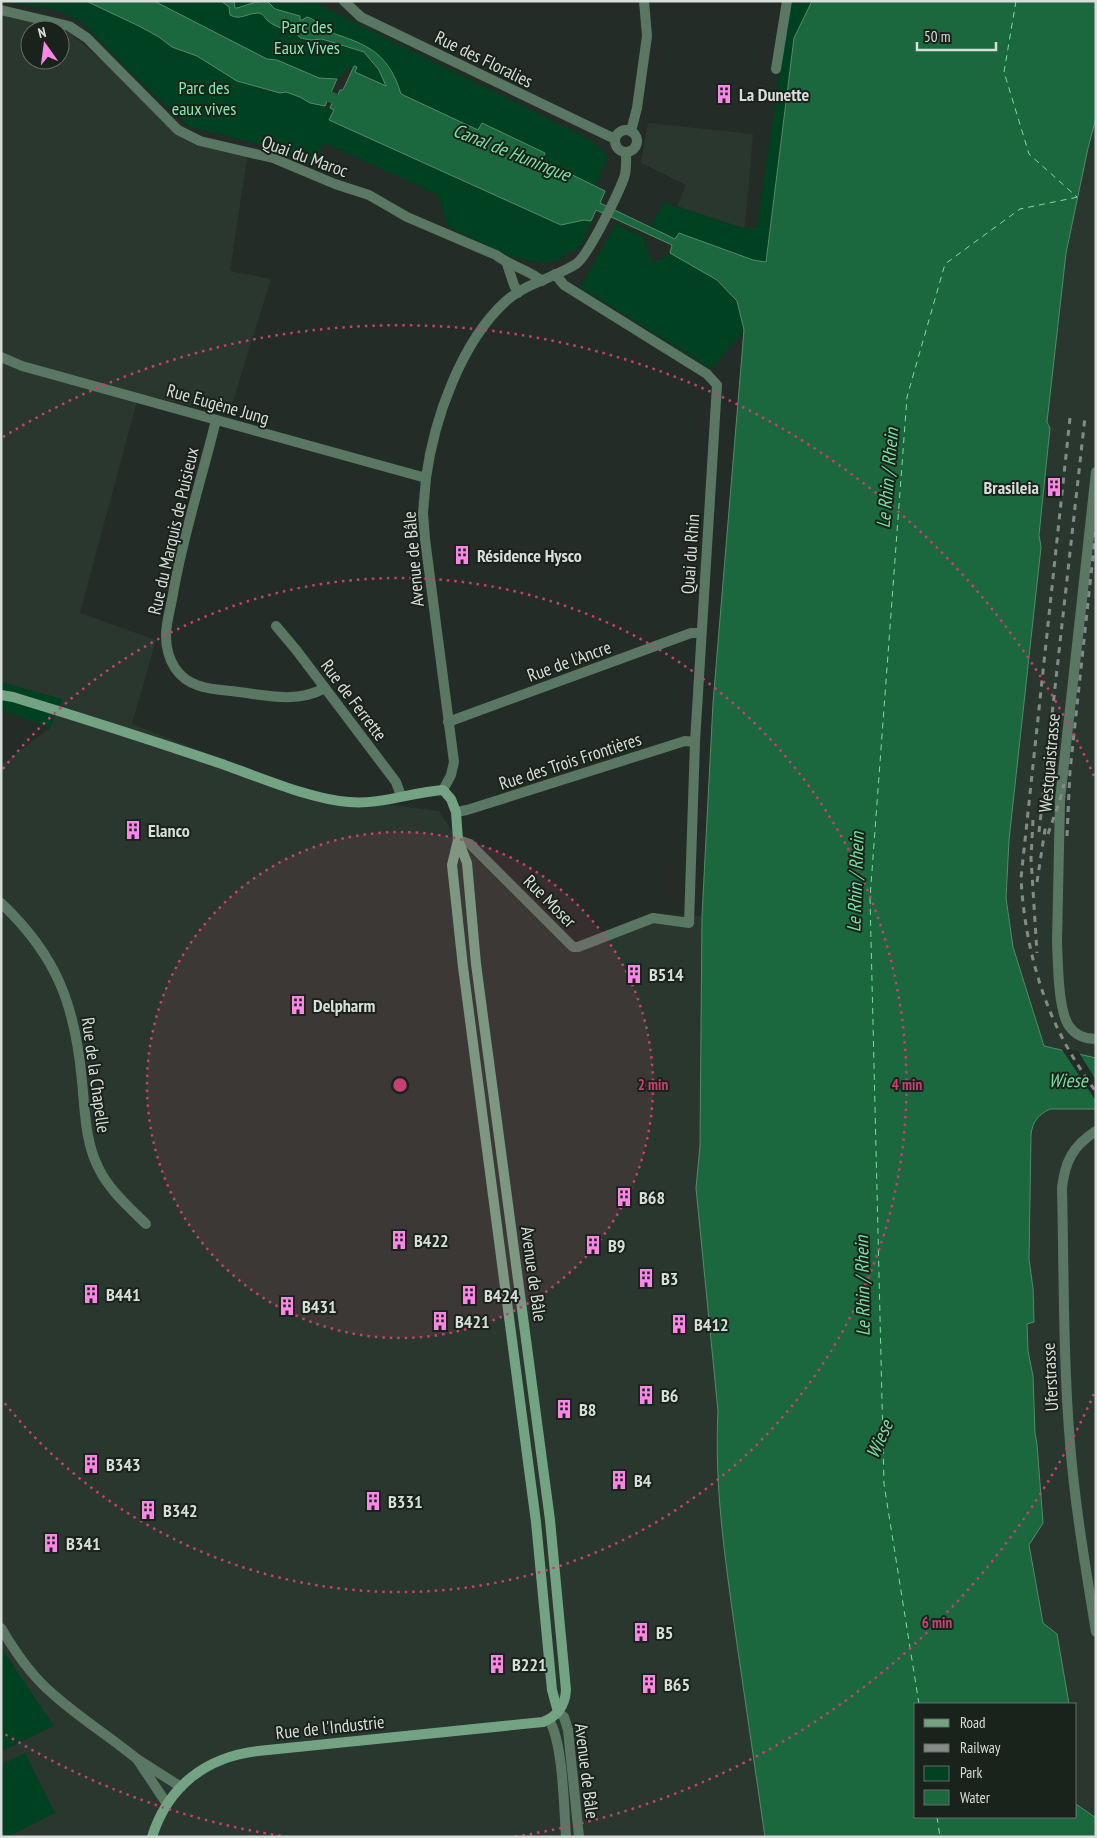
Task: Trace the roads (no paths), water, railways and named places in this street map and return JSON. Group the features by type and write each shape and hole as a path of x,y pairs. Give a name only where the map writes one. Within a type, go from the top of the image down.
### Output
{"main road":[{"path":"1,695 13,697 160,743 314,796 350,802 386,800 443,790"},
{"name":"Avenue de Bâle","path":"443,790 451,799 456,812 458,840 467,863 476,964 550,1520 566,1690 564,1704 558,1712 546,1721"},
{"name":"Avenue de Bâle","path":"458,840 452,865 462,967 536,1522 552,1690 558,1712"},
{"path":"536,1522 550,1520"},
{"name":"Rue de l'Industrie","path":"152,1837 167,1804 181,1787 210,1764 229,1756 241,1753 546,1721"}],"street":[{"name":"Rue des Floralies","path":"344,1 360,17 615,139"},
{"path":"631,131 637,108 646,36 644,1"},
{"path":"776,69 787,1"},
{"name":"Quai du Maroc","path":"1,10 69,26 87,38 178,130 200,141 273,158 335,184 369,195 407,217 496,256 507,264 531,272 542,280"},
{"path":"621,131 631,131 636,135 635,147 626,152 619,150 615,139 617,134 621,131"},
{"name":"Avenue de Bâle","path":"443,790 451,775 454,762 423,513 426,478 434,437 446,398 459,367 480,332 506,302 518,293 578,263 588,251 624,177 626,152"},
{"path":"507,264 518,293"},
{"name":"Quai du Rhin","path":"555,274 564,285 707,374 717,386 695,742 689,923"},
{"name":"Rue Eugène Jung","path":"1,358 22,366 426,478"},
{"name":"Rue du Marquis de Puisieux","path":"216,420 177,573 166,636 168,656 187,681 203,688 294,698 313,695 325,688"},
{"name":"Westquaistrasse","path":"1096,472 1060,800 1057,942 1064,1016 1069,1026 1075,1032 1082,1037 1096,1039"},
{"name":"Rue de Ferrette","path":"276,626 396,782 402,796"},
{"name":"Rue de l'Ancre","path":"448,722 691,633 701,633"},
{"name":"Rue des Trois Frontières","path":"456,812 685,741 695,742"},
{"name":"Rue Moser","path":"458,840 470,844 573,946 578,947 653,918 689,923"},
{"name":"Rue de la Chapelle","path":"1,903 20,921 39,944 58,977 76,1033 85,1125 91,1149 99,1169 111,1188 146,1224"},
{"name":"Uferstrasse","path":"1096,1131 1084,1139 1069,1158 1062,1188 1064,1338 1070,1445 1078,1523 1096,1632"},
{"path":"1,1628 35,1676 52,1694 137,1759 181,1787"},
{"name":"Avenue de Bâle","path":"558,1712 564,1717 568,1730 578,1837"},
{"name":"Avenue de Bâle","path":"546,1721 555,1730 558,1745 566,1837"},
{"path":"137,1759 167,1804"}],"water":[{"path":"86,1 154,1 267,59 277,60 319,78 337,79 325,106 310,103 286,92 280,93 237,81 197,56 172,47 139,26"},
{"path":"221,1 234,1 235,8 237,8 256,2 267,1 275,9 300,16 300,20 307,17 317,23 320,29 371,49 388,66 401,94 478,130 482,123 545,153 542,160 605,191 600,203 675,239 679,233 753,260 766,262 794,38 812,1 1096,1 1096,118 1066,253 1047,422 1050,428 1039,535 1041,547 1009,840 1006,898 1013,947 1044,1046 1096,1058 1096,1109 1050,1109 1037,1119 1031,1134 1029,1259 1033,1288 1034,1322 1027,1324 1028,1351 1033,1376 1035,1433 1043,1523 1029,1545 1043,1623 1057,1634 1069,1703 914,1703 914,1818 1077,1818 1077,1805 1096,1818 1096,1837 765,1837 721,1521 717,1438 718,1411 696,1188 700,1146 702,916 713,703 744,330 737,301 717,280 670,253 672,245 596,210 591,221 584,220 561,225 329,120 334,110 330,108 333,101 337,103 340,98 337,97 340,90 343,90 354,66 357,67 355,72 386,86 379,70 364,52 322,39 310,40 301,38 298,36 300,30 298,28 287,28 285,30 271,23 260,13 234,17 230,15 229,7"}],"waterway":[{"name":"Canal de Huningue","path":"315,90 351,106"}],"railway":[{"path":"1039,832 1085,417"},
{"path":"1070,418 1021,878 1029,942 1047,1004 1065,1043 1096,1092"},
{"path":"1067,836 1070,771 1096,528"},
{"path":"1048,834 1064,784"},
{"path":"1033,820 1031,858 1037,953"},
{"path":"1037,882 1046,823"}],"place":[{"name":"La Dunette","path":"724,94"},
{"name":"Brasileia","path":"1054,487"},
{"name":"Résidence Hysco","path":"462,555"},
{"name":"Elanco","path":"133,830"},
{"name":"B514","path":"634,974"},
{"name":"Delpharm","path":"298,1005"},
{"name":"B68","path":"624,1197"},
{"name":"B422","path":"399,1240"},
{"name":"B9","path":"593,1245"},
{"name":"B3","path":"646,1278"},
{"name":"B441","path":"91,1294"},
{"name":"B424","path":"469,1295"},
{"name":"B431","path":"287,1306"},
{"name":"B421","path":"440,1321"},
{"name":"B412","path":"679,1324"},
{"name":"B6","path":"646,1395"},
{"name":"B8","path":"564,1409"},
{"name":"B343","path":"91,1464"},
{"name":"B4","path":"619,1480"},
{"name":"B331","path":"373,1501"},
{"name":"B342","path":"148,1510"},
{"name":"B341","path":"51,1543"},
{"name":"B5","path":"641,1632"},
{"name":"B221","path":"497,1664"},
{"name":"B65","path":"649,1684"}],"park label":[{"name":"Parc des Eaux Vives","path":"307,36"},
{"name":"Parc des eaux vives","path":"204,97"}],"water label":[{"name":"Le Rhin / Rhein","path":"887,478"},
{"name":"Le Rhin / Rhein","path":"855,882"},
{"name":"Wiese","path":"1068,1080"},
{"name":"Le Rhin / Rhein","path":"862,1286"},
{"name":"Wiese","path":"879,1439"}]}
